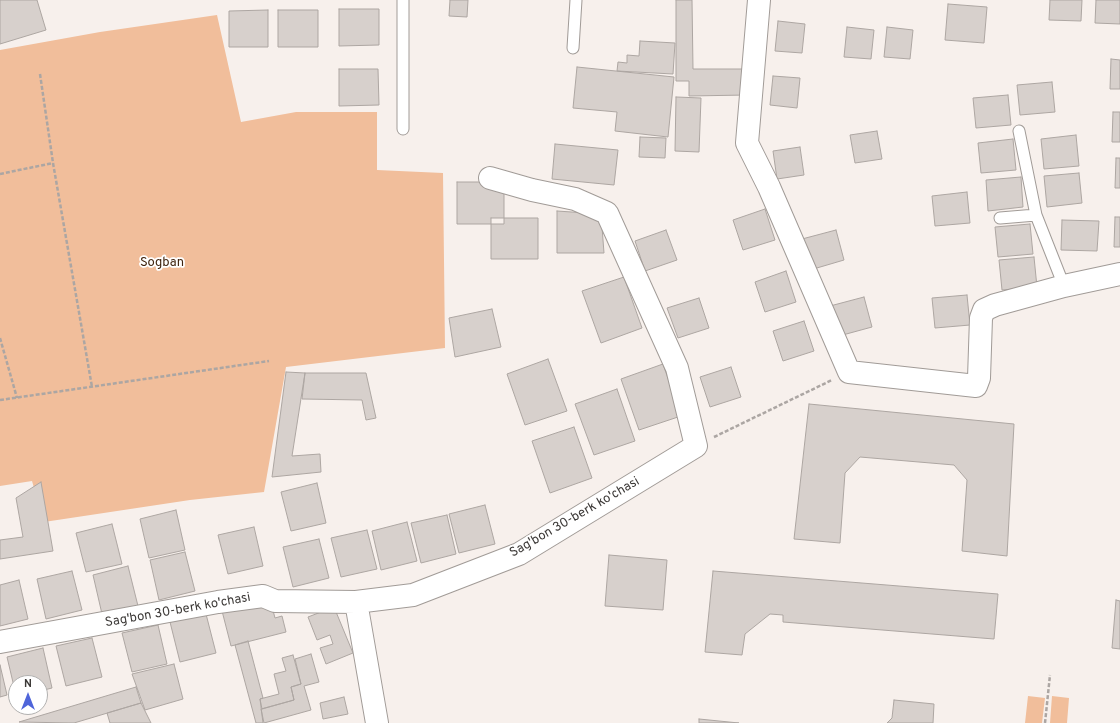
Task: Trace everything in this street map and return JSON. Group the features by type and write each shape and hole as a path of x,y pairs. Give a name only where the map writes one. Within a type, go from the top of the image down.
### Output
{"street":[{"path":"759,0 747,143 769,187 850,372 976,386 980,378 981,318 984,310 995,305 1064,286 1120,274"},
{"path":"490,178 532,190 575,199 607,213 677,368 696,446"},
{"name":"Sag'bon 30-berk ko'chasi","path":"0,642 218,602 263,596 276,601 356,602 412,595 519,554 696,446"},
{"path":"356,602 377,723"}],"lane":[{"path":"403,0 403,129"},
{"path":"573,48 576,0"},
{"path":"1019,131 1036,214 1064,286"},
{"path":"1000,218 1036,214"}],"path":[{"path":"40,74 53,163 92,387"},
{"path":"0,174 53,163"},
{"path":"0,338 18,398"},
{"path":"0,400 269,361"},
{"path":"696,446 850,372"},
{"path":"1045,723 1050,675"}],"green space":[{"name":"Sogban","path":"217,15 241,122 296,112 377,112 377,170 443,173 445,348 286,367 264,492 190,500 44,522 32,481 0,486 0,50 100,32"},
{"path":"1028,696 1045,698 1042,723 1025,723"},
{"path":"1052,696 1069,698 1067,723 1050,723"}],"building":[{"path":"0,0 37,0 46,30 0,44"},
{"path":"450,0 468,0 467,17 449,16"},
{"path":"676,0 692,0 693,69 747,69 747,95 689,96 689,81 676,81"},
{"path":"1050,0 1082,0 1081,21 1049,20"},
{"path":"1096,0 1120,0 1120,24 1095,23"},
{"path":"948,4 987,7 984,43 945,40"},
{"path":"339,9 379,9 379,45 339,46"},
{"path":"268,10 268,47 229,47 229,11"},
{"path":"278,10 318,10 318,47 278,47"},
{"path":"778,21 805,24 802,53 775,51"},
{"path":"847,27 874,30 871,59 844,57"},
{"path":"887,27 913,30 910,59 884,57"},
{"path":"640,41 675,43 673,74 617,71 618,62 627,63 627,55 639,56"},
{"path":"1111,59 1120,60 1120,89 1110,89"},
{"path":"577,67 674,77 668,137 615,131 617,112 573,108"},
{"path":"339,69 378,69 379,105 339,106"},
{"path":"773,76 800,78 797,108 770,105"},
{"path":"1052,82 1055,112 1020,115 1017,85"},
{"path":"1008,95 1011,125 976,128 973,98"},
{"path":"676,97 701,98 699,152 675,151"},
{"path":"1113,112 1120,112 1120,142 1112,142"},
{"path":"877,131 882,159 855,163 850,135"},
{"path":"1076,135 1079,166 1044,169 1041,139"},
{"path":"640,137 666,138 665,158 639,157"},
{"path":"1013,139 1016,170 981,173 978,143"},
{"path":"555,144 618,150 614,185 552,179"},
{"path":"800,147 804,175 777,179 773,151"},
{"path":"1116,158 1120,158 1120,188 1115,188"},
{"path":"1079,173 1082,203 1047,207 1044,176"},
{"path":"1021,177 1023,207 988,211 986,180"},
{"path":"457,182 504,182 504,224 457,224"},
{"path":"967,192 970,223 935,226 932,196"},
{"path":"765,209 775,240 743,250 733,220"},
{"path":"557,211 601,214 604,253 557,253"},
{"path":"1115,217 1120,217 1120,247 1114,247"},
{"path":"491,218 538,218 538,259 491,259"},
{"path":"1062,220 1099,221 1097,251 1061,250"},
{"path":"1030,224 1033,254 998,257 995,227"},
{"path":"666,230 677,260 645,271 635,241"},
{"path":"836,230 844,260 810,270 802,239"},
{"path":"1034,257 1037,287 1002,290 999,260"},
{"path":"786,271 796,302 765,312 755,282"},
{"path":"624,277 642,328 601,343 582,291"},
{"path":"967,295 970,325 935,328 932,298"},
{"path":"864,297 872,327 839,336 830,306"},
{"path":"699,298 709,328 678,338 667,308"},
{"path":"492,309 501,347 455,357 449,318"},
{"path":"804,321 814,351 783,361 773,331"},
{"path":"548,359 567,411 525,425 507,374"},
{"path":"663,364 681,416 639,430 621,379"},
{"path":"731,367 741,397 710,407 700,377"},
{"path":"286,372 305,373 292,456 320,454 321,472 272,477"},
{"path":"305,373 366,373 376,418 366,420 362,400 302,399"},
{"path":"617,389 635,441 594,455 575,404"},
{"path":"809,404 1014,424 1007,556 962,551 967,480 954,465 860,457 845,473 840,543 794,539"},
{"path":"574,427 592,478 550,493 532,441"},
{"path":"41,482 53,551 0,559 0,540 23,537 16,498"},
{"path":"317,483 326,523 291,531 281,492"},
{"path":"485,505 495,544 459,553 449,514"},
{"path":"176,510 185,550 149,558 140,519"},
{"path":"447,515 456,554 421,563 411,523"},
{"path":"407,522 417,561 381,570 372,531"},
{"path":"112,524 122,564 86,572 76,533"},
{"path":"254,527 263,566 228,574 218,535"},
{"path":"367,530 377,569 341,577 331,538"},
{"path":"319,539 329,578 293,587 283,547"},
{"path":"185,552 195,591 159,600 150,560"},
{"path":"609,555 667,560 663,610 605,606"},
{"path":"128,566 138,606 102,614 93,575"},
{"path":"72,571 82,610 46,619 37,579"},
{"path":"713,571 998,594 994,639 783,622 783,615 770,614 745,634 742,655 705,652"},
{"path":"19,580 28,619 0,626 0,585"},
{"path":"270,599 275,618 282,616 286,632 231,646 221,607"},
{"path":"1116,600 1120,601 1120,649 1112,648"},
{"path":"334,607 353,653 326,664 320,648 333,644 330,635 317,640 308,617"},
{"path":"206,614 216,653 180,662 170,622"},
{"path":"158,625 167,664 132,672 122,633"},
{"path":"92,638 102,677 66,686 56,646"},
{"path":"248,641 263,698 260,699 263,723 256,723 235,645"},
{"path":"43,648 52,688 48,689 48,675 11,675 7,657"},
{"path":"311,654 319,682 304,686 311,710 264,723 261,709 294,700 291,687 301,684 295,659"},
{"path":"293,655 301,684 291,687 294,700 262,709 260,699 279,694 274,674 286,671 282,658"},
{"path":"174,664 183,699 145,710 132,674"},
{"path":"0,665 7,695 0,697"},
{"path":"136,687 141,703 74,723 19,722 42,715 48,715 48,713"},
{"path":"344,697 348,714 323,719 320,703"},
{"path":"894,700 934,704 933,723 887,723 892,718"},
{"path":"141,703 151,723 110,723 107,713"},
{"path":"699,719 739,723 699,723"}]}
